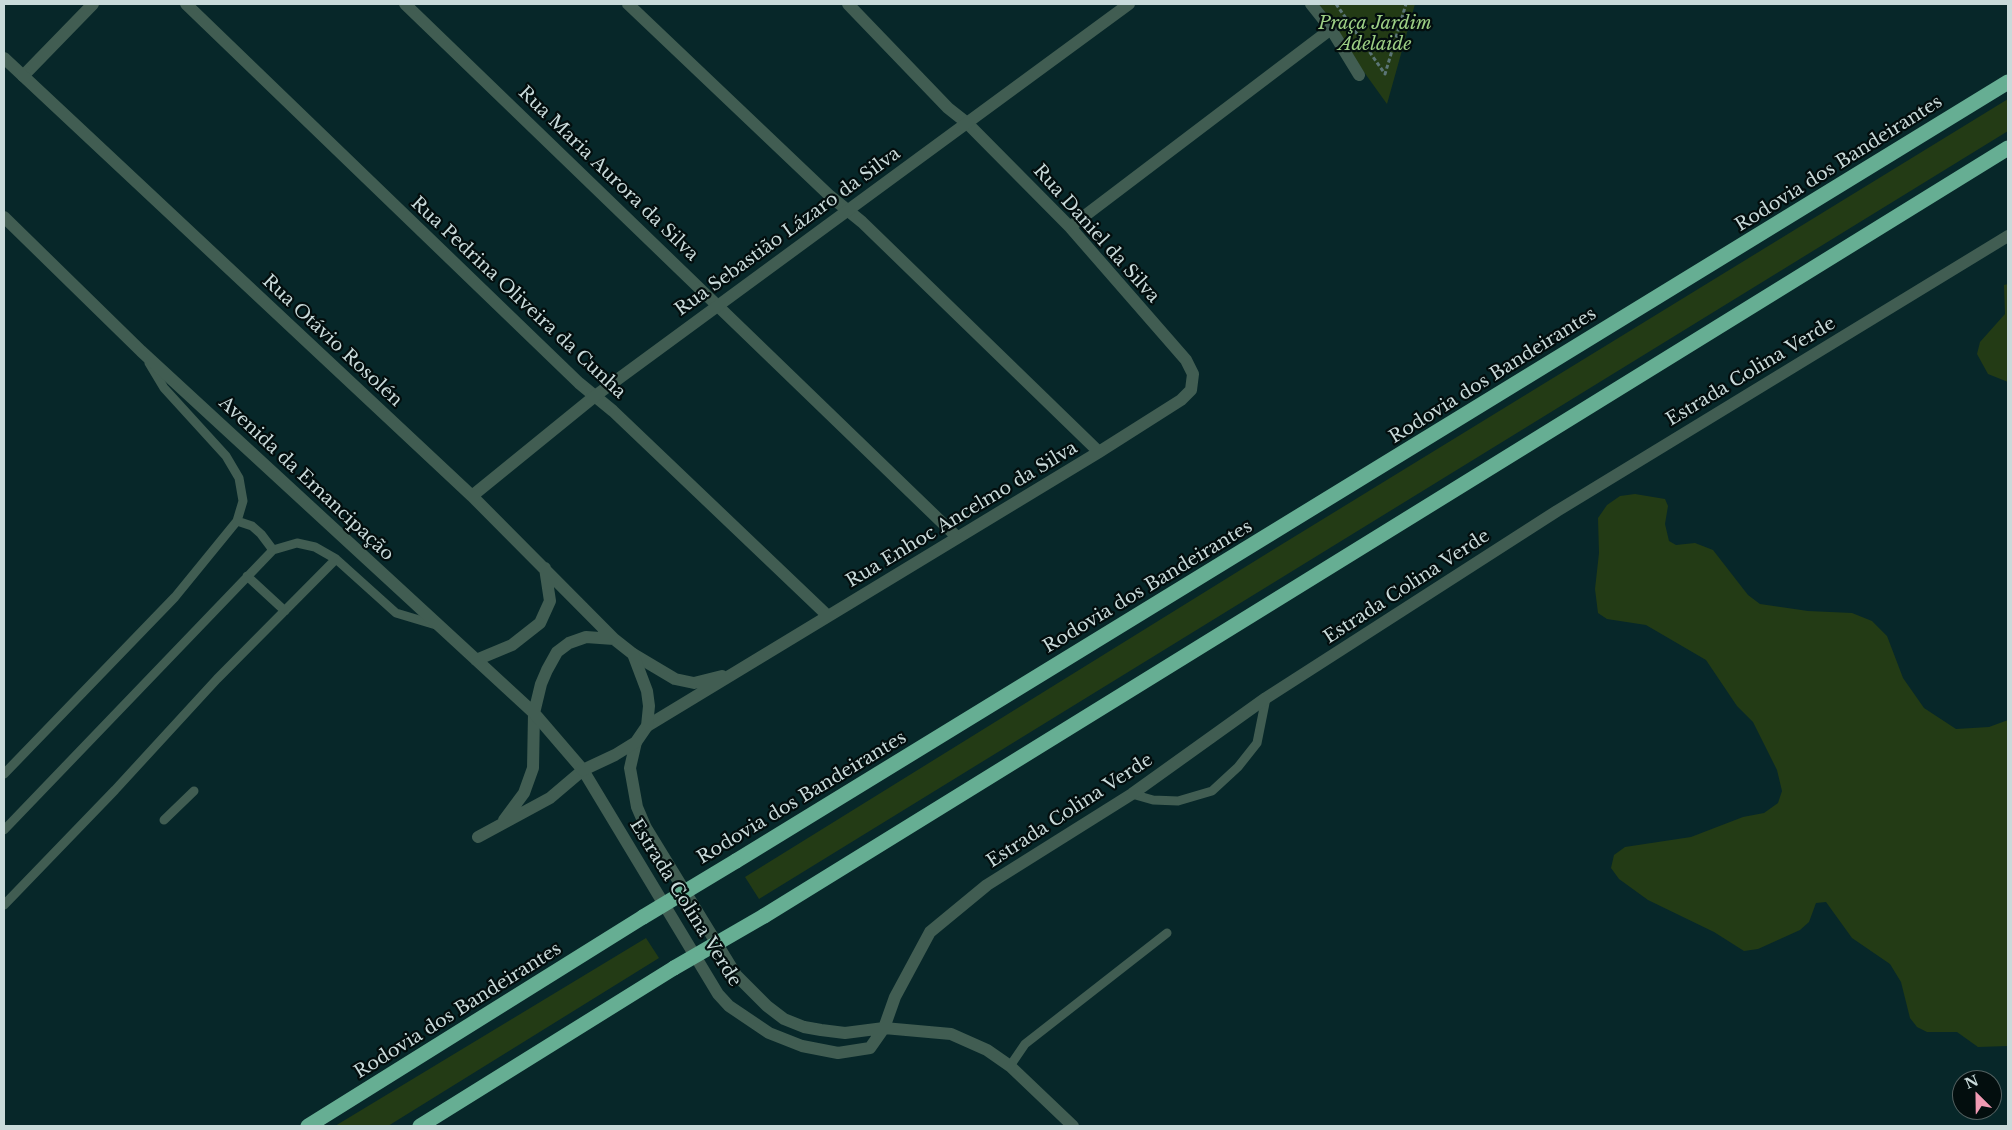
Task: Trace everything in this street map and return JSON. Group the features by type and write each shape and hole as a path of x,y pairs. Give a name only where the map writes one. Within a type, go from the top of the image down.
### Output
{"highway":[{"name":"Rodovia dos Bandeirantes","path":"308,1126 643,917 2008,82"},
{"path":"420,1126 674,968 764,916 2008,148"}],"street":[{"path":"23,76 93,4"},
{"name":"Rua Pedrina Oliveira da Cunha","path":"186,4 595,396 828,616"},
{"name":"Rua Maria Aurora da Silva","path":"405,4 957,537"},
{"path":"628,4 862,222 1099,452"},
{"name":"Rua Daniel da Silva","path":"848,4 948,108 967,123 1070,226 1186,360 1193,374"},
{"path":"1311,4 1331,29 1359,75"},
{"name":"Rua Sebastião Lázaro da Silva","path":"472,496 595,396 1123,6"},
{"path":"1070,226 1331,29"},
{"name":"Rua Otávio Rosolén","path":"4,58 472,496 614,639 634,654"},
{"name":"Avenida da Emancipação","path":"4,217 141,351 534,713 582,770"},
{"name":"Estrada Colina Verde","path":"582,770 718,994 729,1006 769,1033 786,1041 820,1051 838,1053 870,1048 884,1028 895,997 930,932 987,885 1132,794 1266,698 1557,511 2008,236"},
{"name":"Rua Enhoc Ancelmo da Silva","path":"647,726 1099,452 1181,400 1191,390 1193,374"},
{"path":"476,660 512,645 540,623 550,601 545,568"},
{"path":"503,821 524,793 533,768 534,713 541,684 557,652 569,643 586,637 614,639"},
{"path":"478,836 503,821 550,798 582,770 615,755 636,742 647,726 649,706 647,691 634,654"},
{"name":"Rua Enhoc Ancelmo da Silva","path":"634,654 675,679 694,683 734,673"},
{"name":"Estrada Colina Verde","path":"636,742 630,768 637,807 646,828 736,975 767,1006 784,1018 804,1027 845,1033 884,1028"},
{"path":"884,1028 951,1034 987,1050 1010,1066 1073,1126"}],"lane":[{"path":"4,774 175,597 237,521 243,501 239,478 226,456 164,388 141,351"},
{"path":"237,521 252,526 261,534 273,550"},
{"path":"4,830 273,550 297,543 316,547 336,559 396,613 441,627"},
{"path":"4,905 115,790 217,679 336,559"},
{"path":"247,576 285,611"},
{"path":"1132,794 1153,800 1178,801 1212,791 1238,767 1257,744 1266,698"},
{"path":"164,820 194,791"},
{"path":"1010,1066 1025,1044 1167,932"}],"path":[{"path":"1336,4 1386,74 1406,4"}],"green space":[{"name":"Praça Jardim Adelaide","path":"1315,4 1415,4 1387,104"},
{"path":"2008,99 2008,131 759,899 745,877 1271,551"},
{"path":"2008,284 2008,382 1988,374 1977,354 1980,342 2005,314 2004,285"},
{"path":"1635,494 1665,499 1668,506 1665,524 1669,541 1676,545 1695,543 1713,550 1748,595 1760,604 1808,611 1852,613 1872,621 1887,636 1903,678 1924,708 1956,729 1989,727 2008,720 2008,1046 1978,1047 1957,1032 1927,1032 1917,1027 1910,1018 1901,982 1890,964 1852,938 1826,902 1816,903 1809,922 1800,930 1758,949 1744,951 1714,932 1648,900 1619,879 1611,868 1614,855 1625,847 1691,837 1743,817 1764,813 1778,803 1782,791 1777,770 1753,722 1737,706 1706,660 1646,625 1607,619 1598,613 1595,589 1599,553 1598,518 1607,505 1620,496"},
{"path":"646,938 659,958 388,1126 335,1126"}]}
